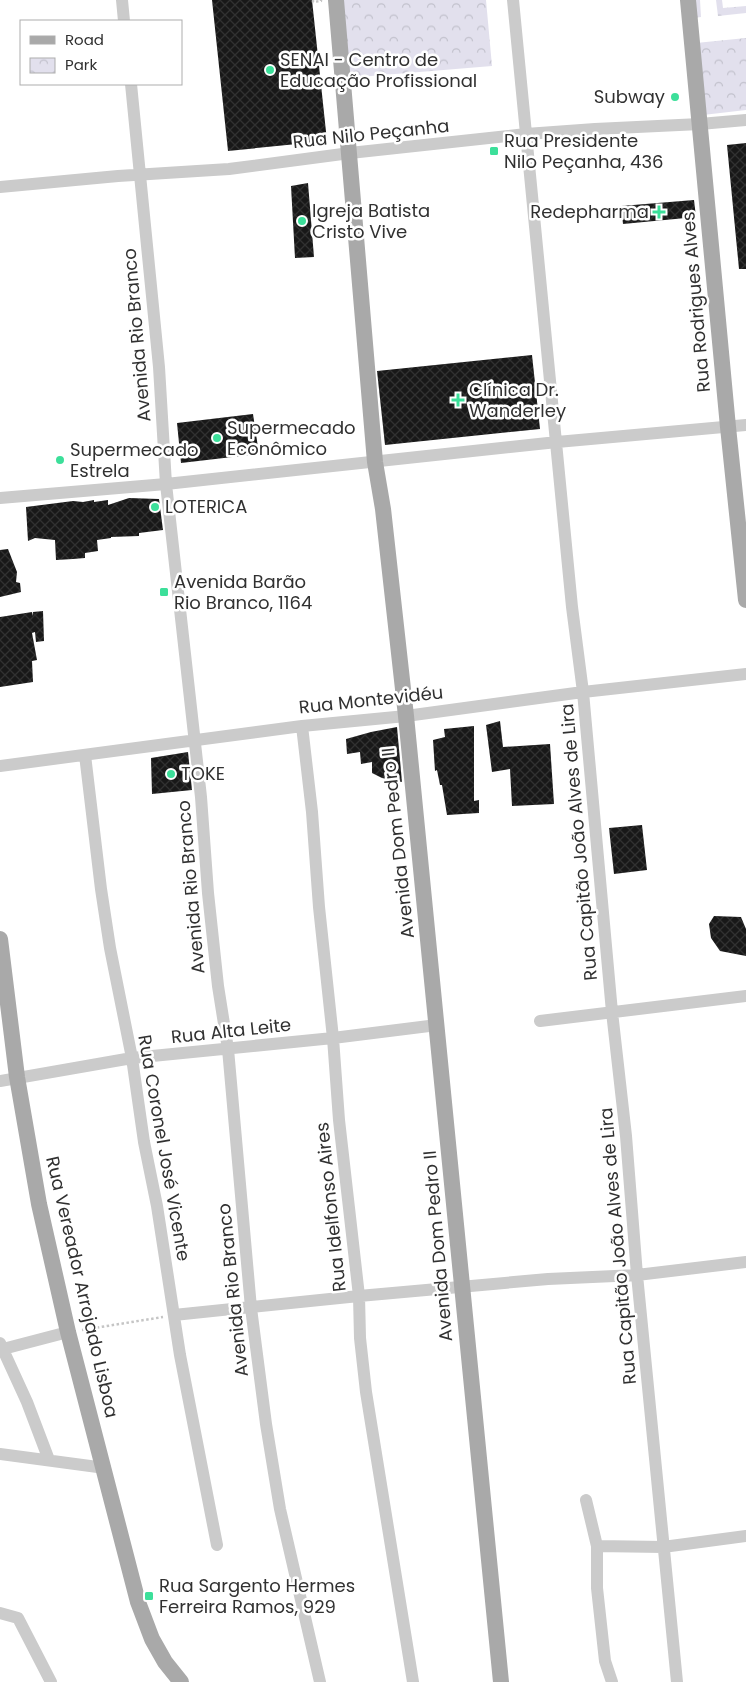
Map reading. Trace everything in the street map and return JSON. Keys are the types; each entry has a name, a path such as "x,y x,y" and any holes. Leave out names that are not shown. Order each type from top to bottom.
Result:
{"main road":[{"name":"Rua Rodrigues Alves","path":"688,0 746,600"},
{"name":"Avenida Dom Pedro II","path":"328,1 350,153 375,462 383,509 406,716 501,1682"},
{"name":"Rua Vereador Arrojado Lisboa","path":"0,938 17,1078 39,1204 68,1332 105,1468 129,1570 152,1639 165,1662 181,1682"}],"street":[{"path":"122,0 124,20"},
{"name":"Rua Capitão João Alves de Lira","path":"513,0 571,598 583,692 677,1682"},
{"name":"Avenida Rio Branco","path":"131,85 159,368 166,484 195,740 218,986 228,1049 251,1308 276,1490 320,1682"},
{"name":"Rua Nilo Peçanha","path":"0,187 229,169 350,153 526,134 746,120"},
{"path":"0,498 166,484 557,442 746,425"},
{"name":"Rua Montevidéu","path":"0,766 302,726 406,716 583,692 746,674"},
{"name":"Rua Idelfonso Aires","path":"302,726 312,812 339,1120 359,1296 360,1338 366,1392 413,1682"},
{"name":"Rua Coronel José Vicente","path":"85,754 110,948 132,1058 144,1142 157,1206 192,1421 217,1546"},
{"path":"540,1020 746,996"},
{"name":"Rua Alta Leite","path":"0,1081 132,1058 333,1038 437,1025"},
{"path":"174,1315 548,1279 637,1275 746,1262"},
{"path":"49,1460 27,1402 1,1346 68,1332"},
{"path":"0,1454 105,1468"},
{"path":"586,1500 597,1546 597,1588 601,1630 605,1661 612,1682"},
{"path":"597,1546 663,1547 746,1536"},
{"path":"0,1613 18,1618 51,1682"}],"path":[{"path":"313,0 313,2 328,1"},
{"path":"68,1332 174,1315"}],"green space":[{"path":"341,0 486,0 492,66 347,78"},
{"path":"692,0 700,0 701,17 694,18 695,36"},
{"path":"716,0 722,0 723,8 746,6 746,13 718,16"},
{"path":"746,38 746,110 703,115 696,43"}],"building":[{"name":"SENAI - Centro de Educação Profissional","path":"212,0 312,0 327,141 228,151"},
{"path":"746,143 746,269 739,269 727,145"},
{"name":"Igreja Batista Cristo Vive","path":"308,183 314,257 295,258 291,186"},
{"name":"Redepharma","path":"694,200 696,217 623,224 621,206"},
{"name":"Clínica Dr. Wanderley","path":"532,355 540,429 385,445 377,371"},
{"name":"Supermecado Econômico","path":"253,414 259,454 181,463 177,423"},
{"path":"129,498 159,499 163,530 139,533 139,536 111,537 97,540 98,551 85,553 85,558 73,559 56,560 55,540 35,538 28,541 26,507 94,500 94,502 108,500 108,505"},
{"path":"8,549 17,572 16,582 20,583 21,592 0,597 0,550"},
{"path":"43,611 44,641 36,642 35,632 32,633 37,660 32,661 33,682 0,687 0,617 32,612 33,616 33,612"},
{"path":"500,721 503,747 550,744 554,804 512,806 510,769 492,772 486,725"},
{"path":"474,726 474,801 479,800 479,813 447,815 442,785 440,785 437,770 435,771 433,740 445,737 444,729"},
{"path":"397,727 402,782 382,778 372,773 372,762 361,764 360,752 347,754 346,739"},
{"name":"TOKE","path":"188,752 192,790 152,794 151,758"},
{"path":"642,825 647,870 614,874 609,828"},
{"path":"714,916 741,917 746,929 746,956 720,951 711,938 709,924"}],"place":[{"name":"SENAI - Centro de Educação Profissional","path":"270,70"},
{"name":"Subway","path":"675,97"},
{"name":"Rua Presidente Nilo Peçanha, 436","path":"494,151"},
{"name":"Redepharma","path":"659,212"},
{"name":"Igreja Batista Cristo Vive","path":"302,221"},
{"name":"Clínica Dr. Wanderley","path":"458,400"},
{"name":"Supermecado Econômico","path":"217,438"},
{"name":"Supermecado Estrela","path":"60,460"},
{"name":"LOTERICA","path":"155,507"},
{"name":"Avenida Barão Rio Branco, 1164","path":"164,592"},
{"name":"TOKE","path":"171,774"},
{"name":"Rua Sargento Hermes Ferreira Ramos, 929","path":"149,1596"}]}
